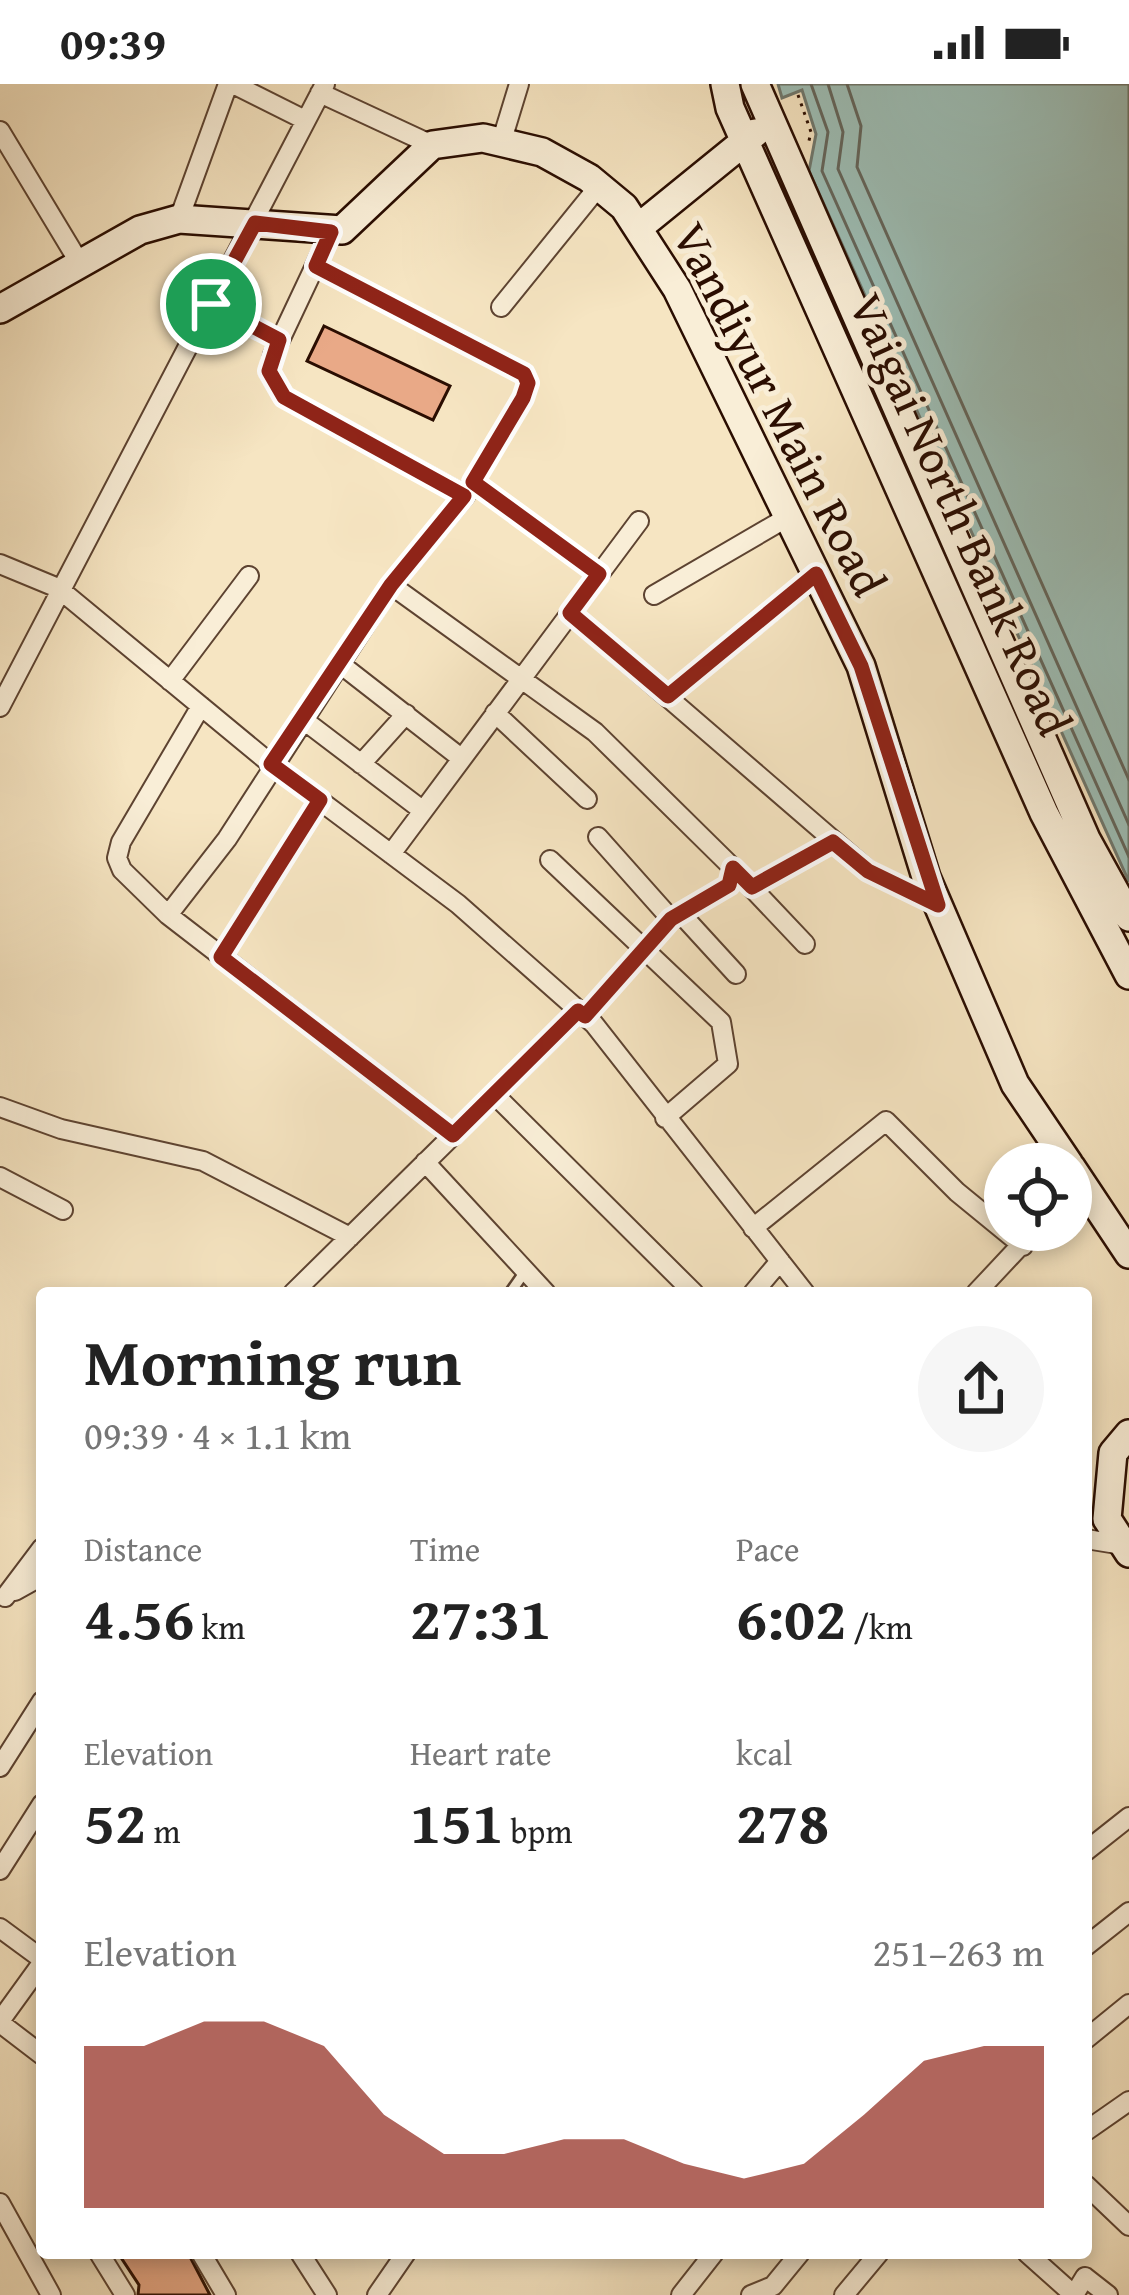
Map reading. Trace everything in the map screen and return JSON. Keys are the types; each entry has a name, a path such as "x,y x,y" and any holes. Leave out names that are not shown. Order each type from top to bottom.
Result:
{"street":[{"path":"179,219 231,84 305,120"},
{"path":"501,143 519,84"},
{"name":"Vaigai North Bank Road","path":"725,84 757,132 1086,839 1129,917"},
{"name":"Vaigai North Bank Road","path":"755,84 757,132 1044,813 1129,975"},
{"path":"0,707 58,588 255,223 322,88 432,145 387,182 351,226 331,232 255,223 179,219 140,230 2,305"},
{"path":"0,131 79,262"},
{"path":"638,228 757,132"},
{"name":"Vandiyur Main Road","path":"432,145 483,138 542,152 624,207 677,289 861,666 938,905 1016,1084 1053,1143"},
{"path":"501,307 599,186"},
{"path":"331,232 269,371 284,397 469,489 599,574"},
{"path":"168,915 227,839 271,764 391,585 469,489 528,383 524,374 316,266"},
{"path":"211,304 279,340"},
{"path":"654,595 788,518"},
{"path":"391,854 639,521"},
{"path":"0,564 58,588 271,764 458,904 582,1013 800,1287"},
{"path":"668,696 816,574"},
{"path":"170,681 249,576"},
{"path":"391,585 523,675 595,732 805,944"},
{"path":"570,613 868,871 938,905"},
{"path":"339,663 461,758"},
{"path":"201,706 121,842 117,858 122,870 168,915 453,1135"},
{"path":"495,712 587,799"},
{"path":"362,764 406,713"},
{"path":"302,718 422,810"},
{"path":"221,957 320,800"},
{"path":"598,837 736,974"},
{"path":"752,887 833,842"},
{"path":"550,860 721,1022 728,1064 665,1118"},
{"path":"298,1287 582,1013 644,946 676,917 729,885 733,868"},
{"path":"494,1094 688,1287"},
{"path":"0,1107 78,1133 203,1161 350,1237"},
{"path":"753,1228 886,1121 957,1192 984,1209"},
{"path":"425,1162 541,1287"},
{"path":"0,1177 63,1210"},
{"name":"Vandiyur Main Road","path":"1092,1201 1129,1254"},
{"path":"982,1287 1016,1251"},
{"path":"758,1287 780,1261"},
{"path":"1110,1542 1107,1520 1113,1453 1129,1434"},
{"path":"2,1596 36,1555"},
{"path":"2,1596 36,1579"},
{"path":"0,1767 36,1710"},
{"path":"0,1870 36,1813"},
{"path":"1092,1846 1129,1817"},
{"path":"1092,1941 1129,1912"},
{"path":"0,1928 36,1956"},
{"path":"36,1970 0,2022 36,2050"},
{"path":"1092,2034 1129,2004"},
{"path":"1092,2127 1129,2101"},
{"path":"1092,2191 1129,2226"},
{"path":"0,2203 51,2295"},
{"path":"103,2259 124,2295"},
{"path":"205,2259 226,2295"},
{"path":"306,2259 327,2295"},
{"path":"377,2295 402,2259"},
{"path":"681,2295 709,2259"},
{"path":"751,2295 773,2286 795,2259"},
{"path":"844,2295 874,2259"},
{"path":"1034,2259 1074,2295 1085,2277 1108,2295"}],"lane":[{"path":"514,1287 526,1271"}],"path":[{"path":"798,94 811,132 807,148"}],"water":[{"path":"778,84 1129,84 1129,882 809,171 816,134 802,90 782,98"}],"building":[{"path":"324,326 450,386 433,420 307,361"},
{"path":"122,2259 191,2259 210,2295 138,2295 139,2285"}],"route":[{"path":"255,223 331,232 316,266 524,374 528,383 523,398 473,482 599,574 570,613 668,696 816,574 861,666 938,905 868,871 833,842 752,887 733,868 729,885 671,919 585,1016 578,1011 453,1135 221,957 320,800 271,764 391,585 464,496 284,397 269,371 279,340 211,304 255,223"}]}
